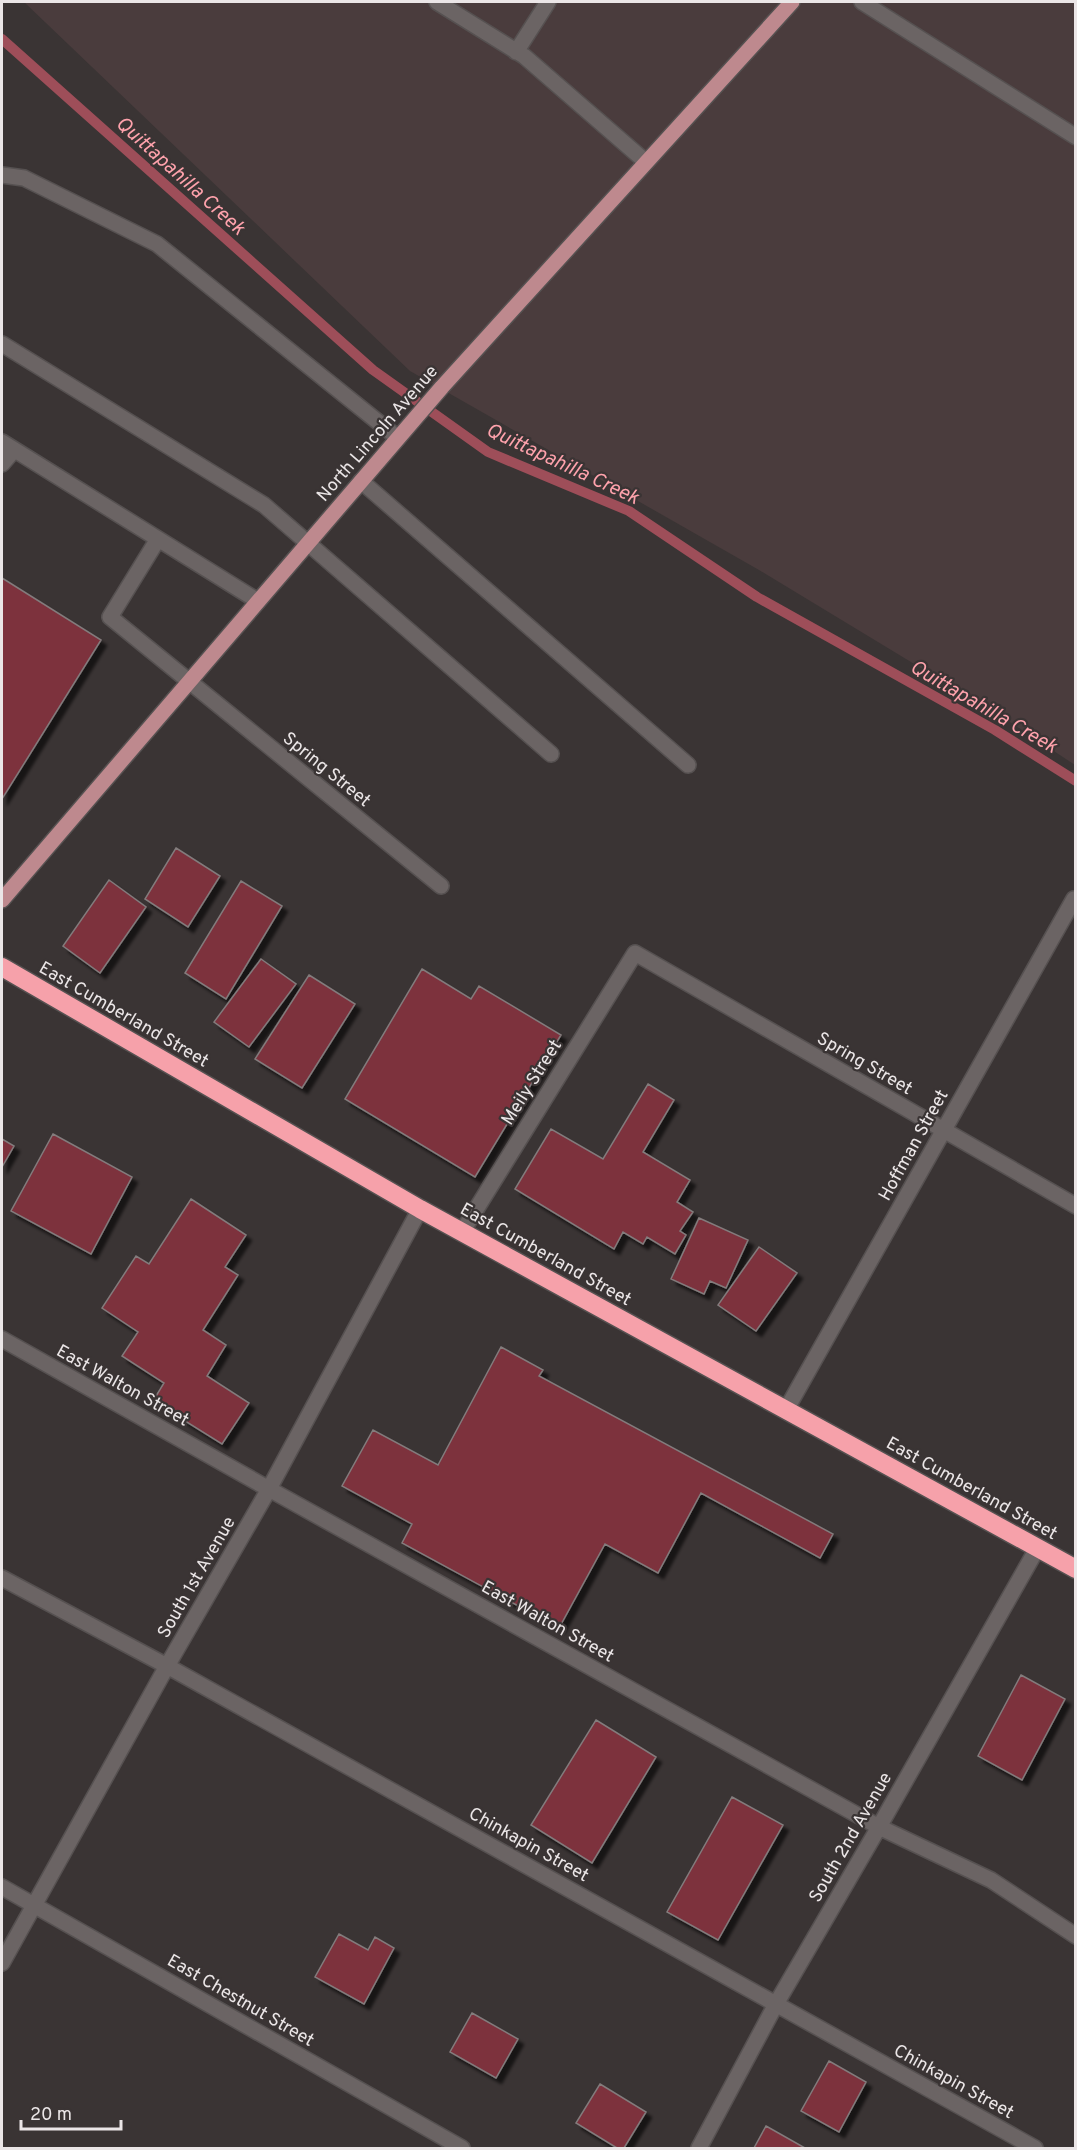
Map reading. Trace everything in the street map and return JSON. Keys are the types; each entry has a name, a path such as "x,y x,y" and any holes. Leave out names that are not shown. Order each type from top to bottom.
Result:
{"highway":[{"name":"East Cumberland Street","path":"2,968 420,1209 1076,1569"}],"main road":[{"name":"North Lincoln Avenue","path":"2,900 442,387 792,2"}],"street":[{"path":"437,2 516,52 646,162"},
{"path":"516,52 548,2"},
{"path":"862,2 1076,137"},
{"path":"2,175 24,178 157,244 398,438"},
{"path":"2,344 264,505 551,754"},
{"path":"2,464 8,446 258,601"},
{"path":"361,481 688,765"},
{"name":"Spring Street","path":"158,539 110,617 441,886"},
{"name":"Hoffman Street","path":"786,1410 1075,899"},
{"name":"Spring Street","path":"635,953 1076,1206"},
{"name":"Meily Street","path":"462,1232 635,953"},
{"name":"South 1st Avenue","path":"2,1963 166,1666 269,1490 420,1209"},
{"name":"East Walton Street","path":"2,1339 269,1490 879,1827 991,1880 1076,1936"},
{"name":"South 2nd Avenue","path":"699,2148 776,2004 1038,1547"},
{"name":"Chinkapin Street","path":"2,1578 166,1666 1035,2148"},
{"name":"East Chestnut Street","path":"2,1887 462,2148"}],"shaded area":[{"path":"24,2 1075,2 1075,765 1010,722 759,570 410,371"}],"building":[{"path":"2,578 101,640 2,799"},
{"path":"176,848 220,876 188,927 145,899"},
{"path":"109,880 146,907 100,973 63,946"},
{"path":"241,881 282,906 226,999 185,973"},
{"path":"261,959 296,984 249,1047 214,1022"},
{"path":"422,969 471,999 479,986 561,1035 475,1177 345,1099"},
{"path":"309,975 355,1004 302,1088 255,1059"},
{"path":"648,1084 674,1100 643,1152 690,1180 677,1202 693,1212 680,1231 686,1235 675,1254 647,1237 643,1244 623,1232 614,1249 515,1189 551,1129 603,1159"},
{"path":"53,1134 132,1177 91,1254 11,1211"},
{"path":"2,1139 14,1146 2,1167"},
{"path":"191,1199 246,1235 225,1267 238,1275 203,1330 226,1345 207,1376 249,1403 222,1444 153,1401 164,1383 122,1356 138,1332 102,1308 136,1256 149,1264"},
{"path":"699,1218 748,1240 726,1288 710,1281 704,1294 671,1279"},
{"path":"759,1247 797,1273 756,1331 718,1305"},
{"path":"501,1347 543,1370 539,1376 833,1534 820,1558 701,1493 658,1573 605,1544 559,1628 402,1543 412,1524 342,1486 373,1430 438,1465"},
{"path":"1021,1675 1065,1699 1022,1780 978,1756"},
{"path":"596,1720 656,1757 592,1863 531,1825"},
{"path":"732,1797 783,1825 718,1940 667,1912"},
{"path":"339,1934 368,1950 375,1937 394,1948 364,2004 315,1977"},
{"path":"472,2013 518,2039 496,2078 450,2052"},
{"path":"829,2061 866,2082 839,2132 801,2111"},
{"path":"600,2084 646,2112 624,2148 617,2148 576,2123"},
{"path":"766,2126 805,2148 754,2148"}],"waterway":[{"name":"Quittapahilla Creek","path":"2,39 373,370 488,452 629,511 757,597 995,730 1076,781"}]}
